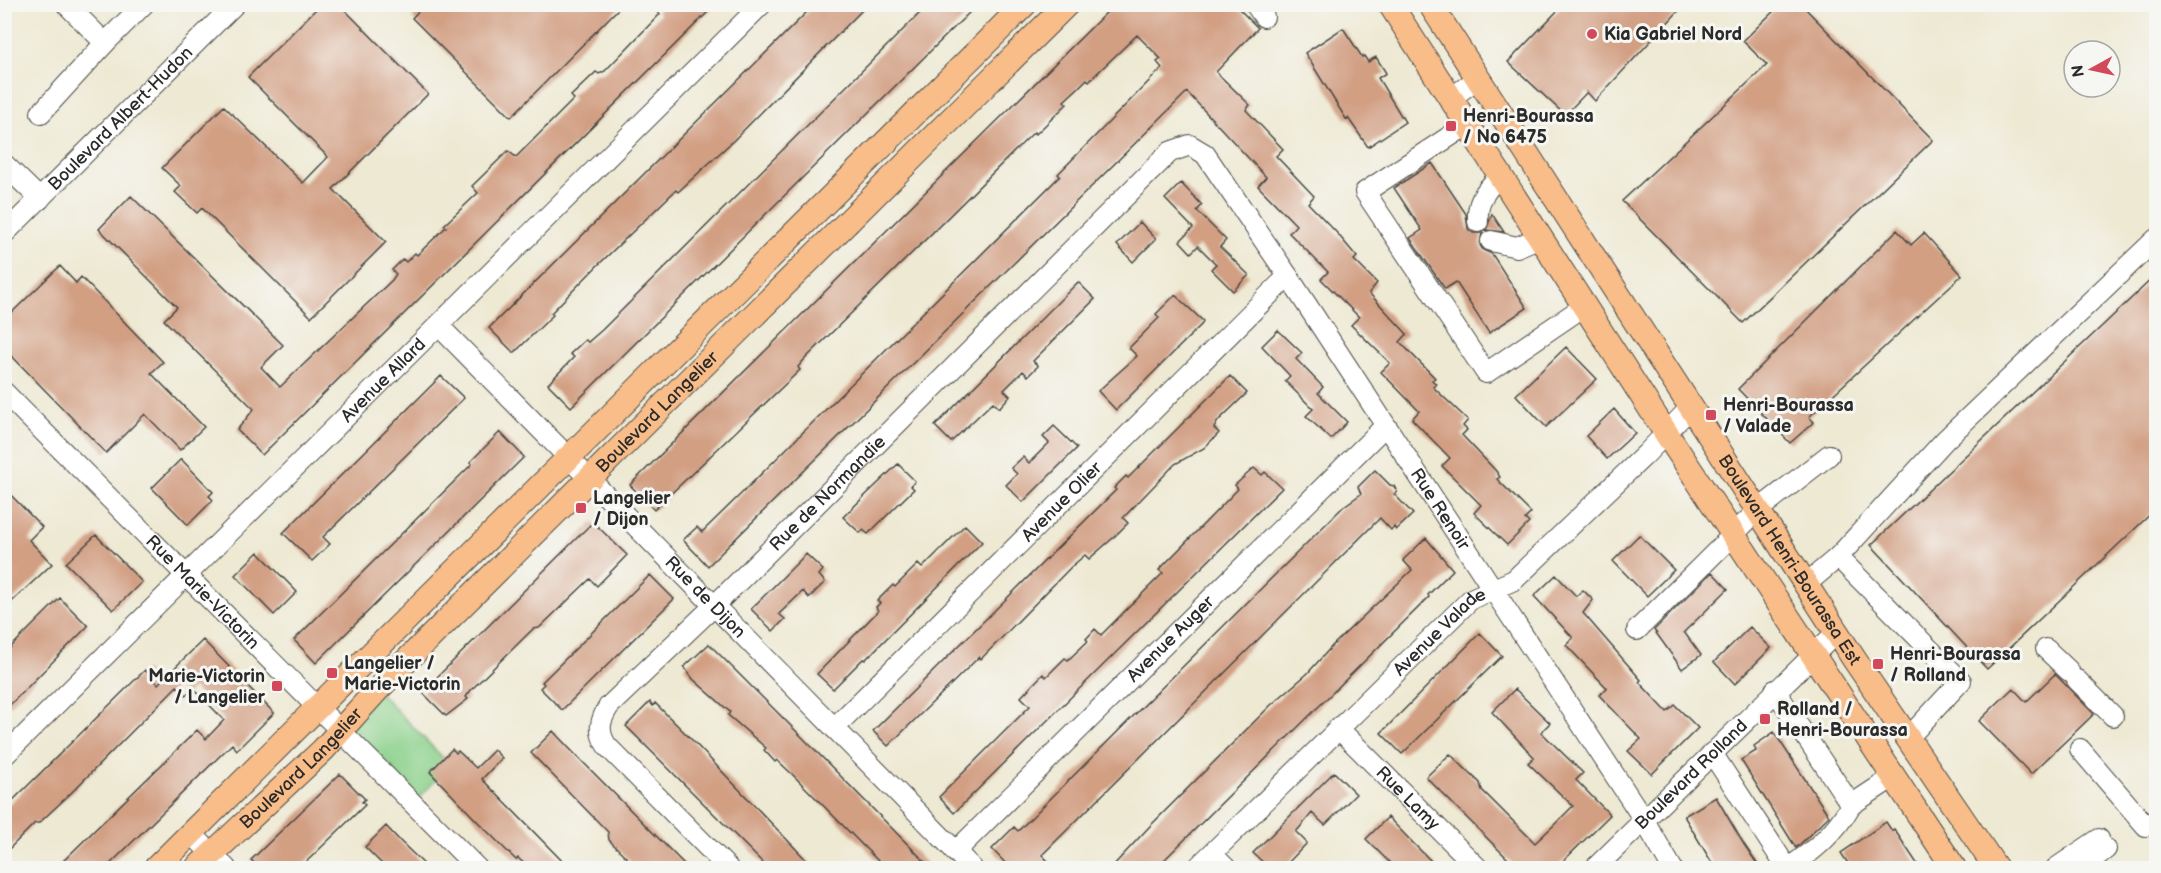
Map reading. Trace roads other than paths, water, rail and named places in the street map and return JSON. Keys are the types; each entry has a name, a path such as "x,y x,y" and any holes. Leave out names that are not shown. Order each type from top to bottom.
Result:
{"main road":[{"name":"Boulevard Langelier","path":"156,868 1025,4"},
{"name":"Boulevard Langelier","path":"212,864 323,750 377,690 1067,4"},
{"name":"Boulevard Henri-Bourassa Est","path":"1390,4 1583,307 1892,778 1954,868"},
{"name":"Boulevard Henri-Bourassa Est","path":"1430,4 1690,408 1996,868"}],"street":[{"path":"66,4 105,43"},
{"path":"40,113 144,4"},
{"name":"Boulevard Albert-Hudon","path":"4,234 235,4"},
{"name":"Avenue Allard","path":"4,756 762,4"},
{"path":"1450,99 1478,78"},
{"path":"1467,125 1365,192 1486,373 1583,307"},
{"name":"Rue de Normandie","path":"728,868 607,746 601,737 600,726 609,706 713,607 1170,152 1190,145 1205,154"},
{"name":"Rue Renoir","path":"1205,154 1494,588 1644,820 1672,868"},
{"path":"4,164 40,199"},
{"path":"1478,222 1479,208 1486,188 1500,177"},
{"path":"1491,241 1517,247 1538,238"},
{"path":"1806,584 1838,557 1945,440 2157,238"},
{"name":"Avenue Olier","path":"834,728 1288,276"},
{"name":"Rue de Dijon","path":"439,326 588,481 972,868"},
{"name":"Rue Marie-Victorin","path":"4,392 477,868"},
{"name":"Avenue Valade","path":"1197,868 1471,599 1514,580 1666,434 1690,408"},
{"name":"Avenue Auger","path":"955,852 1385,426"},
{"path":"1637,630 1758,510 1829,456"},
{"path":"1838,557 1961,681 1909,737"},
{"name":"Boulevard Rolland","path":"1595,868 1837,632"},
{"path":"2046,649 2113,716"},
{"path":"1775,690 1851,805"},
{"name":"Rue Lamy","path":"1338,728 1479,868"},
{"path":"2080,749 2146,826"},
{"path":"1712,753 1788,868 1813,852 1840,824 1851,805 1892,778"},
{"path":"191,833 212,864"},
{"path":"2056,868 2103,844 2081,868"},
{"path":"1212,854 1226,868"}],"place":[{"name":"Kia Gabriel Nord","path":"1592,34"},
{"name":"Henri-Bourassa / No 6475","path":"1451,126"},
{"name":"Henri-Bourassa / Valade","path":"1711,415"},
{"name":"Langelier / Dijon","path":"581,508"},
{"name":"Henri-Bourassa / Rolland","path":"1878,664"},
{"name":"Langelier / Marie-Victorin","path":"332,673"},
{"name":"Marie-Victorin / Langelier","path":"277,686"},
{"name":"Rolland / Henri-Bourassa","path":"1765,719"}]}
